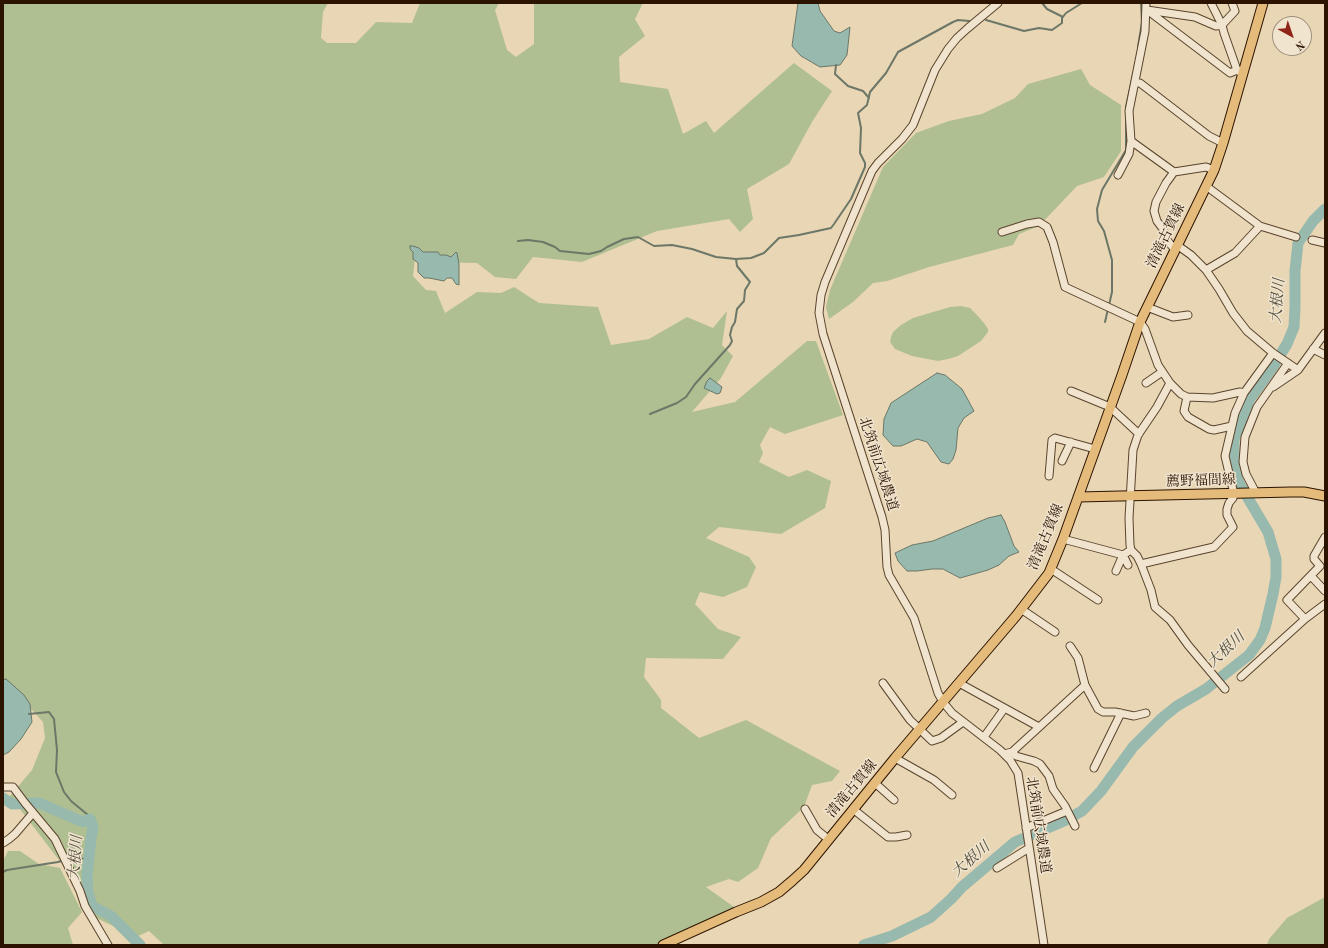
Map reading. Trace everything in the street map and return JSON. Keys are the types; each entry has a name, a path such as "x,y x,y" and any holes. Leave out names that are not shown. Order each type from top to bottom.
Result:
{"main road":[{"name":"清滝古賀線","path":"663,945 771,897 804,870 895,758 1021,609 1051,569 1140,322 1214,170 1223,143 1240,71 1263,3"},
{"name":"薦野福間線","path":"1078,497 1304,492 1325,496"}],"street":[{"name":"北筑前広域農道","path":"998,3 968,28 948,50 935,70 913,125 872,171 825,282 820,304 821,327 882,517 885,530 887,567 914,618 938,693 952,713 1004,754 1018,773 1044,945"},
{"path":"1146,7 1230,73 1240,71 1222,25 1211,3"},
{"path":"1146,7 1195,17 1216,26 1222,25 1236,11 1232,3"},
{"path":"1118,175 1129,154 1131,141 1129,111 1145,31 1146,7"},
{"path":"1135,83 1140,83 1209,136 1223,143"},
{"path":"1131,141 1174,172 1206,167 1214,170"},
{"path":"1174,172 1166,183 1156,202 1154,211 1167,240 1176,248 1191,255 1206,270 1233,313 1247,331 1273,353 1298,370"},
{"path":"1206,186 1260,226 1296,237"},
{"path":"1002,232 1027,224 1039,222 1046,227 1053,242 1065,287 1140,322 1145,329 1153,354 1162,372 1176,390 1187,397 1213,398 1240,392 1244,393"},
{"path":"1206,270 1235,252 1260,226"},
{"path":"1312,240 1325,243"},
{"path":"1147,307 1173,317 1188,316"},
{"path":"1267,391 1298,370 1325,333"},
{"path":"1313,349 1325,354"},
{"path":"1141,564 1214,547 1233,527 1227,515 1227,509 1229,503 1237,494 1225,456 1235,413 1244,393 1273,353"},
{"path":"1256,493 1246,474 1243,462 1243,448 1247,429 1257,407 1288,363"},
{"path":"1146,383 1162,372"},
{"path":"1170,383 1157,407 1139,434 1133,450 1129,518 1130,545 1131,550 1137,556 1141,564 1151,590 1155,607 1170,620 1188,645 1225,689"},
{"path":"1071,391 1110,407 1139,434"},
{"path":"1187,397 1184,411 1188,417 1209,429 1214,430 1232,426"},
{"path":"1049,476 1052,440 1055,438 1095,448"},
{"path":"1062,461 1070,442"},
{"path":"1305,619 1287,600 1320,566 1314,559 1314,556 1325,537"},
{"path":"1063,539 1122,555 1128,565"},
{"path":"1116,571 1122,555 1131,550"},
{"path":"1051,569 1098,600"},
{"path":"1311,576 1325,590"},
{"path":"1241,677 1305,619 1325,604"},
{"path":"1021,609 1055,632"},
{"path":"1070,646 1078,658 1085,685 1098,709 1103,712 1115,712 1134,716 1146,713"},
{"path":"883,683 910,720 932,741 941,738 963,722"},
{"path":"959,683 1039,727"},
{"path":"1004,754 1012,752 1085,685"},
{"path":"984,737 1004,709"},
{"path":"1094,768 1121,713"},
{"path":"1012,752 1016,756 1040,764 1049,776 1053,789 1075,826"},
{"path":"895,758 934,780 952,795"},
{"path":"875,783 894,800"},
{"path":"3,787 13,787 60,846 85,906 108,945"},
{"path":"805,809 818,830 828,839"},
{"path":"853,809 888,837 907,835"},
{"path":"1027,830 1067,811"},
{"path":"3,842 15,834 33,813"},
{"path":"997,868 1029,848"}],"green space":[{"path":"3,3 328,3 323,12 321,38 327,43 356,43 376,22 412,23 420,3 499,3 495,10 507,50 516,57 534,44 534,3 643,3 635,19 645,36 619,57 620,82 668,89 683,134 706,121 714,133 794,63 832,91 812,122 789,164 747,189 753,219 740,232 729,219 657,231 582,262 533,257 516,279 495,277 477,263 430,262 415,258 413,276 426,290 436,291 445,313 477,292 501,293 514,287 539,303 598,307 611,345 649,339 687,317 713,328 727,311 722,345 733,356 721,378 692,412 735,402 807,341 816,341 843,415 785,434 770,427 760,445 763,453 759,462 789,477 807,470 831,481 825,508 781,534 719,527 706,538 749,557 756,567 747,587 723,597 700,592 695,604 718,629 741,637 723,659 646,658 644,677 661,700 661,708 699,738 746,720 840,771 832,781 812,785 804,807 771,838 758,868 738,882 729,879 706,887 741,912 658,945 164,945 149,931 136,937 88,914 65,868 10,796 32,770 45,738 43,722 12,688 3,689"},
{"path":"1081,69 1090,85 1121,105 1121,151 1104,177 1077,186 1039,226 1019,234 1013,245 929,267 887,281 873,283 853,302 829,319 826,307 830,290 883,167 916,133 949,121 982,114 1015,98 1028,84"},
{"path":"961,306 970,308 984,323 988,329 988,332 981,341 958,356 938,361 912,356 895,349 890,342 893,332 913,318 950,307"},
{"path":"8,851 20,851 39,864 60,868 82,912 68,928 73,945 3,945 3,861"},
{"path":"1325,897 1325,945 1267,945 1269,939 1287,918"}],"water":[{"path":"798,3 818,3 820,11 834,31 840,33 850,27 847,55 840,65 820,67 801,56 792,46"},
{"path":"410,246 419,248 423,252 438,252 440,255 451,257 456,252 459,264 459,285 456,284 452,278 447,278 444,281 424,278 418,272 418,263 413,259 413,252 410,249"},
{"path":"937,373 945,375 962,389 974,411 964,418 958,428 956,450 953,459 949,464 941,462 927,442 917,439 901,446 893,446 883,435 884,419 891,403"},
{"path":"710,378 722,387 720,393 717,394 704,388"},
{"path":"1001,515 1014,546 1019,552 1009,556 999,565 988,570 960,578 943,569 907,571 898,561 895,553 912,545 933,541 988,518"},
{"path":"6,679 24,695 30,704 32,722 21,739 9,752 3,755 3,680"}],"waterway":[{"path":"1042,3 1047,9 1063,17"},
{"path":"986,20 1024,31 1039,28 1052,30 1062,23 1062,18 1066,13 1082,3"},
{"path":"1138,47 1142,22 1141,3"},
{"path":"518,241 528,240 543,242 560,251 589,254 601,251 624,239 638,237 654,246 672,245 692,249 716,257 736,259 751,258 764,253 779,238 831,228 851,199 865,167 865,163 860,153 861,128 858,113 867,105 870,92 886,73 898,52 953,22 958,20 969,21"},
{"path":"1109,305 1112,292 1112,260 1104,231 1098,221 1097,209 1102,190 1126,150 1126,107 1136,61"},
{"path":"836,65 835,74 848,86 863,91 869,98"},
{"name":"大根川","path":"864,945 892,936 931,917 962,887 1015,842 1064,821 1082,811 1101,791 1133,747 1162,718 1177,706 1206,689 1249,655 1260,640 1265,628 1273,594 1276,577 1276,559 1268,532 1239,483 1234,467 1234,439 1249,400 1287,344 1294,327 1295,271 1298,243 1313,221 1325,209"},
{"path":"650,414 677,403 686,397 695,384 730,345 732,341 730,335 735,322 737,309 744,301 745,290 750,282 737,266 736,259"},
{"path":"1105,322 1108,309"},
{"path":"29,714 49,712 54,719 57,750 56,772 64,792 71,801 88,815 90,819"},
{"name":"大根川","path":"3,798 12,804 39,803 83,822 90,819 93,827 87,877 88,892 92,906 111,916 140,945"},
{"path":"3,872 7,870 58,862 71,858 88,859"}]}
